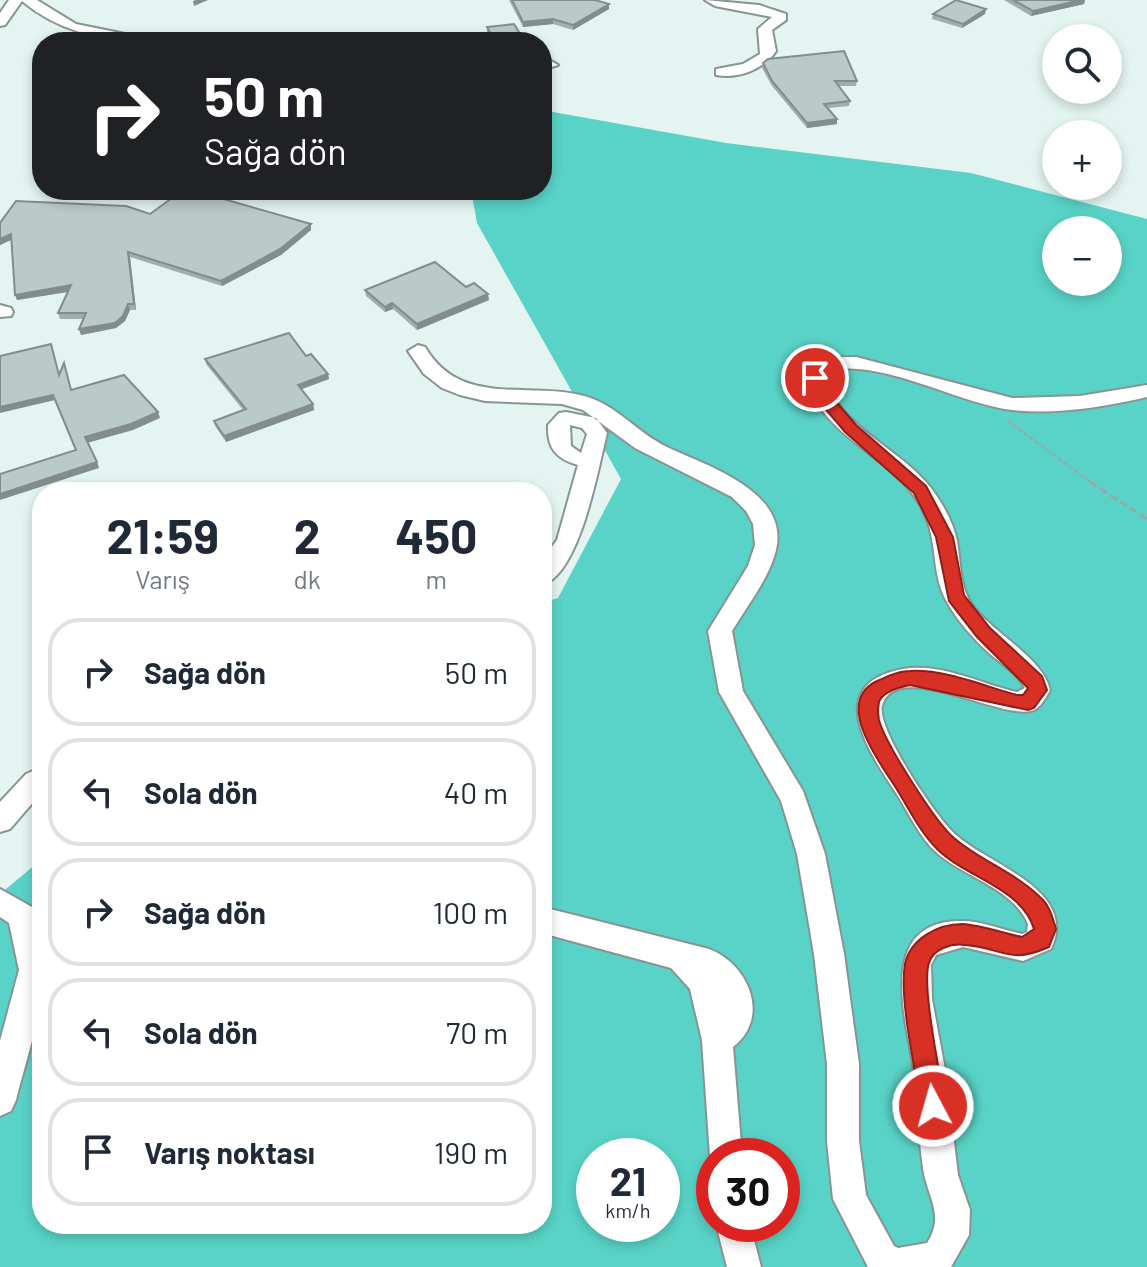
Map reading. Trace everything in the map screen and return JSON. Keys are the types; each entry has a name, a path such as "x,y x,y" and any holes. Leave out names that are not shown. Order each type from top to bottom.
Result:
{"street":[{"path":"0,22 16,0"},
{"path":"28,0 72,27 96,32"},
{"path":"712,0 731,7 775,12 781,17 765,29 769,51 765,58 750,66 721,72"},
{"path":"418,351 421,360 433,372 465,393 569,399 589,404 651,449 738,488 764,528 766,546 755,573 720,631 728,677 731,692 794,799 811,854 829,954 843,1064 843,1141 850,1199 882,1258 897,1265 918,1264 939,1255 952,1235 953,1210 941,1175 930,1075 917,999 916,963 926,946 943,937 963,934 1023,948 1041,940 1045,929 1039,911 1022,895 946,845 932,828 876,739 868,717 870,700 877,690 893,681 910,678 933,680 1017,702 1028,702 1038,690 1036,681 983,632 955,596 945,537 920,489 851,428 817,390 815,369 833,361 867,363 983,399 1012,404 1108,399 1147,391"},
{"path":"552,564 568,542 589,461"},
{"path":"0,821 32,788"},
{"path":"0,902 22,916 32,961"},
{"path":"552,923 680,957 704,982 717,1040 725,1138"},
{"path":"0,1100 32,978"},
{"path":"738,1242 744,1267"}],"path":[{"path":"983,399 1023,434 1147,519"}],"shaded area":[{"path":"552,112 726,143 971,173 1042,192 1042,200 1074,200 1147,219 1147,1267 0,1267 0,894 32,867 32,1234 552,1234 552,600 558,598 621,479 477,223 473,200 552,200"}],"building":[{"path":"512,0 595,0 609,4 573,25 553,19 523,22"},
{"path":"956,0 986,9 963,24 933,14"},
{"path":"1013,0 1081,0 1033,11"},
{"path":"514,24 519,32 490,32 487,27"},
{"path":"844,51 857,81 835,81 850,101 824,104 837,119 807,123 772,81 763,63 768,59"},
{"path":"169,200 227,200 311,224 280,249 221,281 128,252 134,304 128,304 123,316 115,323 79,329 86,313 58,313 71,285 15,295 11,234 0,239 0,223 16,201 126,206 150,214"},
{"path":"435,262 466,287 474,283 488,294 417,324 392,303 385,307 365,290"},
{"path":"289,333 306,356 311,354 328,374 298,385 313,404 224,436 214,421 246,409 205,359"},
{"path":"51,344 59,375 64,363 71,390 124,375 158,412 131,424 85,437 97,462 0,494 0,474 76,450 53,395 0,407 0,356"}],"route":[{"path":"815,378 817,390 851,428 920,489 945,537 955,596 983,632 1036,681 1038,690 1028,702 1017,702 933,680 910,678 893,681 877,690 870,700 868,717 876,739 932,828 946,845 1022,895 1039,911 1045,929 1041,940 1023,948 963,934 943,937 926,946 916,963 917,999 933,1106"}]}
